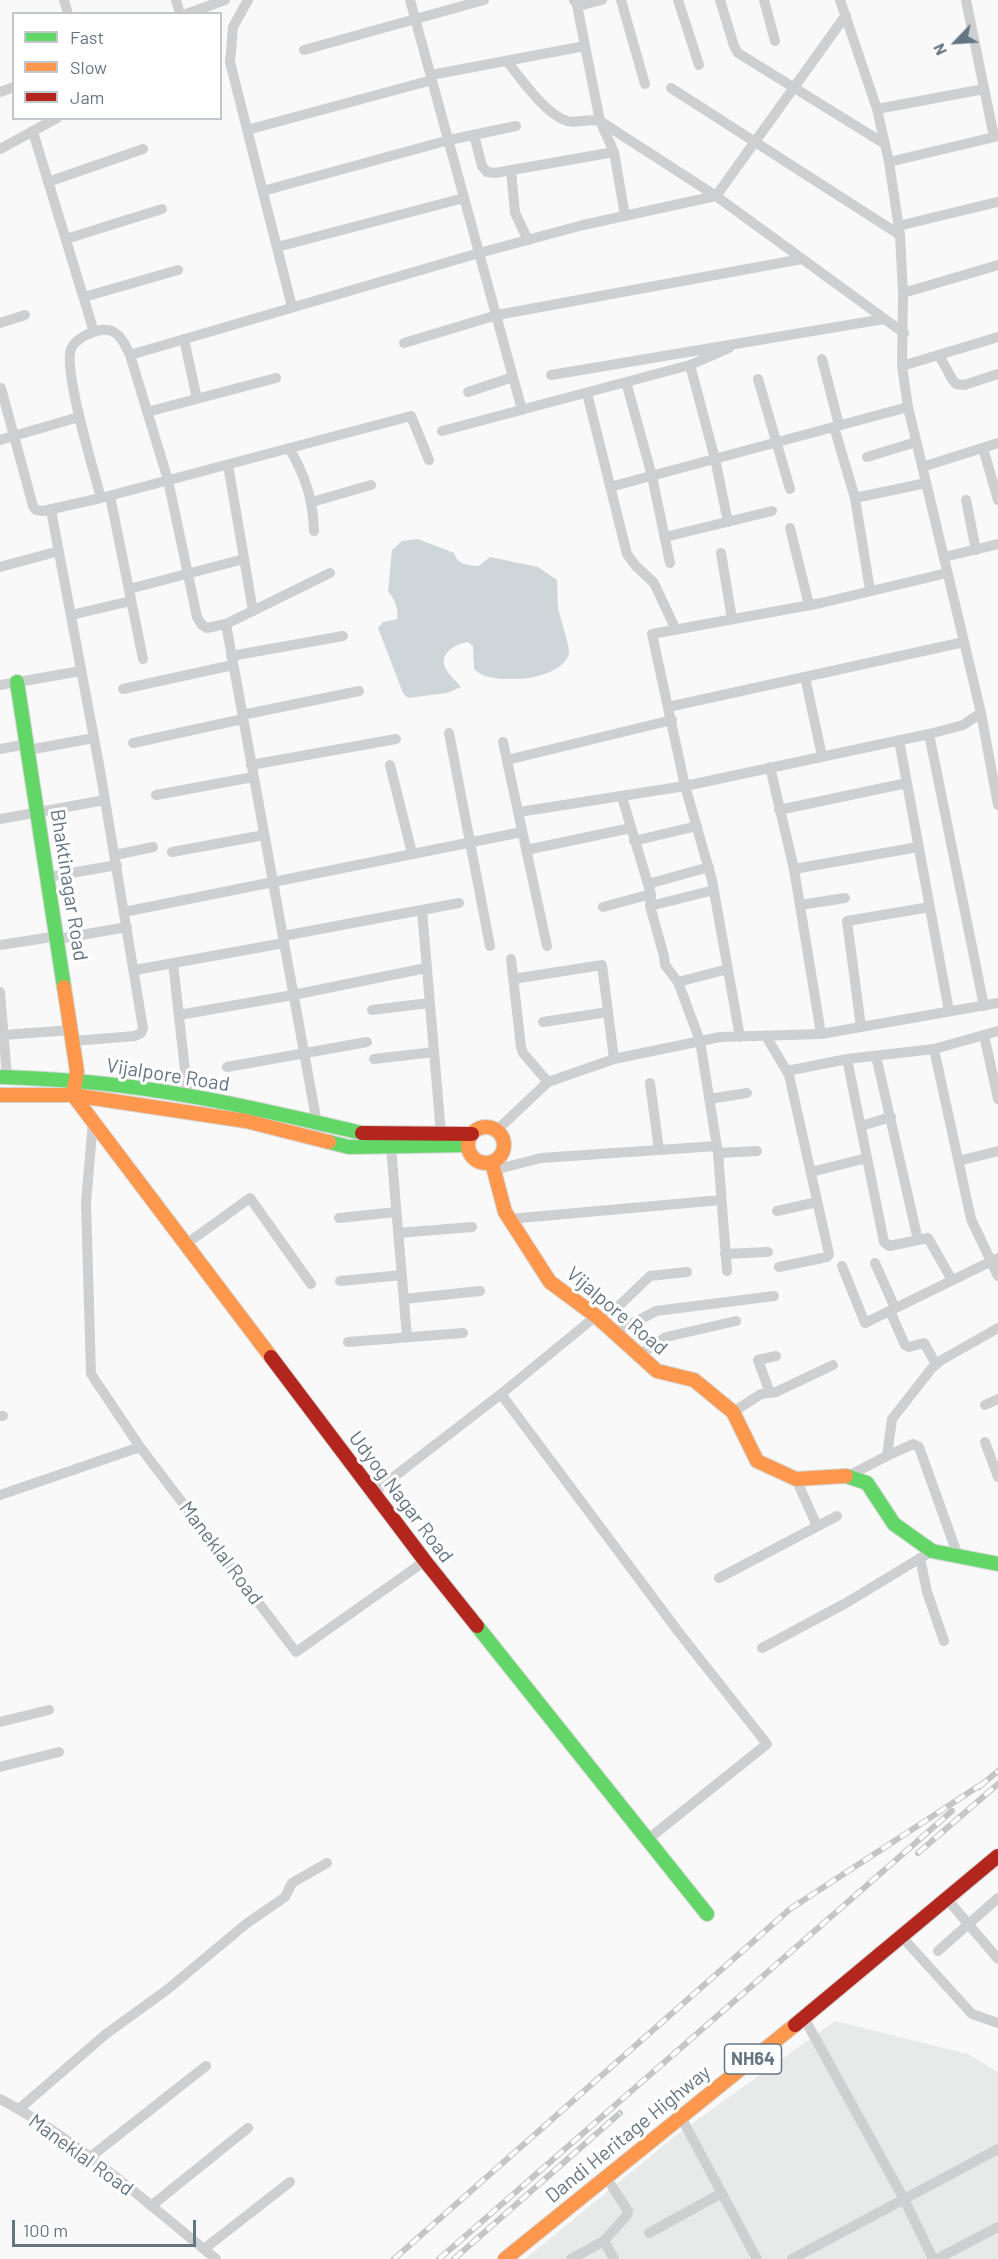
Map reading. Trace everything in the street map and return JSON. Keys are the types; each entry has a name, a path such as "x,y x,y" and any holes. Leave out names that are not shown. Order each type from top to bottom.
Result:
{"main road":[{"name":"Bhaktinagar Road","path":"17,682 77,1071 73,1095"},
{"name":"Vijalpore Road","path":"4,1077 75,1081 188,1097 364,1133 441,1134 470,1139"},
{"name":"Vijalpore Road","path":"0,1095 73,1095 246,1121 349,1147 470,1139 481,1128 492,1128 496,1131"},
{"name":"Udyog Nagar Road","path":"73,1095 424,1561 707,1914"},
{"path":"470,1139 471,1156 481,1163 493,1166 504,1151 503,1140 496,1131"},
{"name":"Vijalpore Road","path":"493,1166 505,1212 550,1282 599,1319 663,1373 694,1380 733,1412 757,1461 796,1479 848,1476"},
{"path":"848,1476 867,1483 894,1524 926,1555 958,1557 998,1564"},
{"name":"Dandi Heritage Highway","path":"505,2259 804,2018 998,1856"}],"street":[{"path":"192,12 225,0"},
{"path":"248,0 233,27 226,67 247,130 292,308"},
{"path":"410,0 522,410"},
{"path":"304,50 484,0"},
{"path":"575,2 582,6 602,0"},
{"path":"621,0 645,84"},
{"path":"678,0 699,65"},
{"path":"720,0 738,53 885,144"},
{"path":"764,0 775,41"},
{"path":"840,0 877,109 889,162 899,230 904,333 902,366 908,407 981,713 998,805"},
{"path":"889,162 996,136 966,0"},
{"path":"575,2 600,121 614,152 625,216"},
{"path":"130,355 479,253 625,216 716,196 846,15"},
{"path":"247,130 432,78 585,46"},
{"path":"507,61 540,103 554,113 568,122 584,119 600,121 716,196 904,333"},
{"path":"671,88 899,230 997,202"},
{"path":"877,109 984,89"},
{"path":"0,149 54,120"},
{"path":"263,191 449,140 516,126"},
{"path":"33,132 94,332"},
{"path":"474,135 482,166 487,172 614,152"},
{"path":"48,182 143,149"},
{"path":"511,170 515,213 528,240"},
{"path":"277,248 464,198"},
{"path":"66,239 162,209"},
{"path":"404,343 496,315 802,259"},
{"path":"903,293 998,265"},
{"path":"84,297 178,270"},
{"path":"0,323 25,315"},
{"path":"551,375 884,319"},
{"path":"143,659 129,589 106,497 80,417 69,357 76,340 104,330 121,337 130,355 168,480 197,617 202,625 207,628 226,624 330,573"},
{"path":"902,366 998,338"},
{"path":"184,339 197,399"},
{"path":"442,431 690,365 737,344"},
{"path":"939,355 956,384 964,384 998,374"},
{"path":"822,359 855,498 870,590"},
{"path":"690,365 715,459 728,522"},
{"path":"468,392 513,376"},
{"path":"147,412 276,378"},
{"path":"758,379 790,489"},
{"path":"626,382 652,476 670,563"},
{"path":"1,388 36,510 51,510 106,497 411,416 429,460"},
{"path":"586,393 627,554 654,583 676,630"},
{"path":"610,487 908,407"},
{"path":"0,440 80,417"},
{"path":"867,457 916,442"},
{"path":"922,467 998,443"},
{"path":"289,448 300,467 312,502 314,531"},
{"path":"983,448 998,500"},
{"path":"228,465 253,610"},
{"path":"855,498 926,483"},
{"path":"312,502 371,484"},
{"path":"966,500 976,550"},
{"path":"4,1035 135,1036 141,1034 143,1028 116,860 51,510"},
{"path":"665,537 772,511"},
{"path":"790,528 809,605"},
{"path":"944,557 998,544"},
{"path":"0,567 58,551"},
{"path":"721,553 732,619"},
{"path":"129,589 244,559"},
{"path":"740,1037 709,867 685,786 652,634 809,605 947,573"},
{"path":"71,615 131,601"},
{"path":"226,624 320,1140"},
{"path":"123,689 343,636"},
{"path":"668,707 964,642"},
{"path":"0,685 81,671"},
{"path":"806,677 822,756"},
{"path":"133,743 359,691"},
{"path":"519,812 685,786 929,734 963,725 981,713"},
{"path":"507,760 672,720"},
{"path":"449,733 490,946"},
{"path":"929,734 984,1006"},
{"path":"0,748 27,747 94,738"},
{"path":"251,765 396,739"},
{"path":"899,740 949,1011"},
{"path":"503,742 547,946"},
{"path":"390,765 412,853"},
{"path":"770,767 794,869 821,1034"},
{"path":"156,795 253,777"},
{"path":"779,810 907,783"},
{"path":"622,797 649,895 665,965 678,982 700,1041 718,1149 727,1271"},
{"path":"0,819 105,800"},
{"path":"634,841 697,826"},
{"path":"526,850 631,828"},
{"path":"124,912 522,832"},
{"path":"172,852 264,835"},
{"path":"48,877 116,860 153,847"},
{"path":"794,869 918,847"},
{"path":"649,895 709,867"},
{"path":"603,907 649,895 714,890"},
{"path":"800,905 845,898"},
{"path":"135,970 459,903"},
{"path":"861,1028 847,921 930,907"},
{"path":"422,910 441,1134"},
{"path":"0,945 127,927"},
{"path":"511,958 523,1053 548,1082"},
{"path":"173,963 188,1097"},
{"path":"513,979 602,965 615,1059"},
{"path":"179,1015 426,968"},
{"path":"678,982 728,969"},
{"path":"0,992 4,1035 4,1077"},
{"path":"372,1010 429,1003"},
{"path":"496,1131 548,1082 615,1059 720,1037 821,1034 998,1004"},
{"path":"543,1022 608,1012"},
{"path":"787,1071 847,1059 934,1049 998,1031"},
{"path":"984,1035 998,1099"},
{"path":"766,1036 787,1071 829,1256 779,1267"},
{"path":"227,1067 367,1042"},
{"path":"934,1049 971,1219 995,1260 998,1276"},
{"path":"374,1059 434,1052"},
{"path":"876,1056 918,1240"},
{"path":"847,1059 886,1246 925,1238 930,1240 952,1280"},
{"path":"650,1083 659,1150"},
{"path":"710,1099 747,1093"},
{"path":"861,1126 891,1118"},
{"path":"0,1495 140,1447 91,1374 86,1203 93,1121"},
{"path":"391,1146 407,1336"},
{"path":"493,1166 541,1158 659,1150 757,1151"},
{"path":"958,1161 998,1152"},
{"path":"811,1172 867,1158"},
{"path":"186,1244 250,1198 310,1284"},
{"path":"509,1219 722,1200"},
{"path":"777,1211 817,1202"},
{"path":"339,1218 396,1212"},
{"path":"398,1233 472,1227"},
{"path":"725,1254 768,1252"},
{"path":"842,1266 865,1323 995,1260"},
{"path":"875,1263 905,1345 909,1347 924,1343 936,1364"},
{"path":"373,1493 599,1319 650,1276 687,1272"},
{"path":"340,1281 402,1275"},
{"path":"404,1299 480,1291"},
{"path":"614,1333 656,1311 774,1296"},
{"path":"639,1355 666,1337 736,1321"},
{"path":"887,1456 891,1419 936,1364 998,1328"},
{"path":"348,1342 463,1333"},
{"path":"770,1393 758,1360 776,1356"},
{"path":"733,1412 761,1394 770,1393 833,1365"},
{"path":"501,1394 677,1630 766,1744 647,1840"},
{"path":"985,1406 998,1399"},
{"path":"986,1442 998,1477"},
{"path":"848,1476 913,1444 919,1447 958,1557"},
{"name":"Maneklal Road","path":"140,1447 296,1652 424,1561"},
{"path":"796,1479 817,1526"},
{"path":"719,1578 837,1516"},
{"path":"762,1648 846,1603 926,1555 927,1592 944,1641"},
{"path":"0,1722 49,1710"},
{"path":"0,1767 58,1752"},
{"path":"19,2109 101,2038 168,1989 246,1924 285,1897 292,1883 327,1863"},
{"path":"938,1951 998,1898"},
{"path":"947,1899 998,1959"},
{"path":"902,1937 972,2014 998,2023"},
{"path":"804,2018 935,2259 998,2227"},
{"path":"89,2158 206,2066"},
{"name":"Maneklal Road","path":"0,2099 74,2145 216,2259"},
{"path":"681,2116 757,2259"},
{"path":"151,2206 248,2128"},
{"path":"792,2259 998,2148"},
{"path":"571,2259 604,2241 627,2215 628,2211 606,2177"},
{"path":"204,2250 290,2182"},
{"path":"649,2233 722,2193"},
{"path":"604,2241 614,2259"}],"shaded area":[{"path":"418,539 454,553 464,564 479,566 490,557 538,567 557,580 558,608 569,650 567,659 562,665 539,676 518,679 494,678 478,673 474,669 473,646 468,642 463,643 454,647 444,657 445,667 461,687 447,693 408,698 403,693 378,628 383,622 397,619 396,604 388,592 392,550 402,541"},
{"path":"835,2021 968,2054 998,2072 998,2259 525,2259 679,2133"}],"railway":[{"path":"979,1787 998,1771"},
{"path":"394,2259 790,1909 985,1782"},
{"path":"918,1853 998,1784"},
{"path":"439,2259 952,1811"},
{"path":"454,2259 620,2113"}],"traffic: fast":[{"path":"17,682 64,987"},
{"path":"0,1077 110,1084 146,1089 219,1101 362,1133"},
{"path":"329,1142 349,1147 468,1145"},
{"path":"846,1476 867,1483 894,1524 932,1551 998,1564"},
{"path":"477,1626 707,1914"}],"traffic: slow":[{"path":"64,987 77,1071 73,1095 271,1357"},
{"path":"0,1095 73,1095 246,1121 329,1142"},
{"path":"486,1127 499,1132 504,1145 499,1158 486,1163 473,1158 468,1145 473,1132 486,1127"},
{"path":"492,1163 505,1212 550,1282 596,1316 657,1371 694,1380 733,1412 757,1461 796,1479 846,1476"},
{"path":"505,2259 795,2025"}],"traffic: jam":[{"path":"362,1133 472,1134"},
{"path":"271,1357 477,1626"},
{"path":"795,2025 998,1856"}]}
